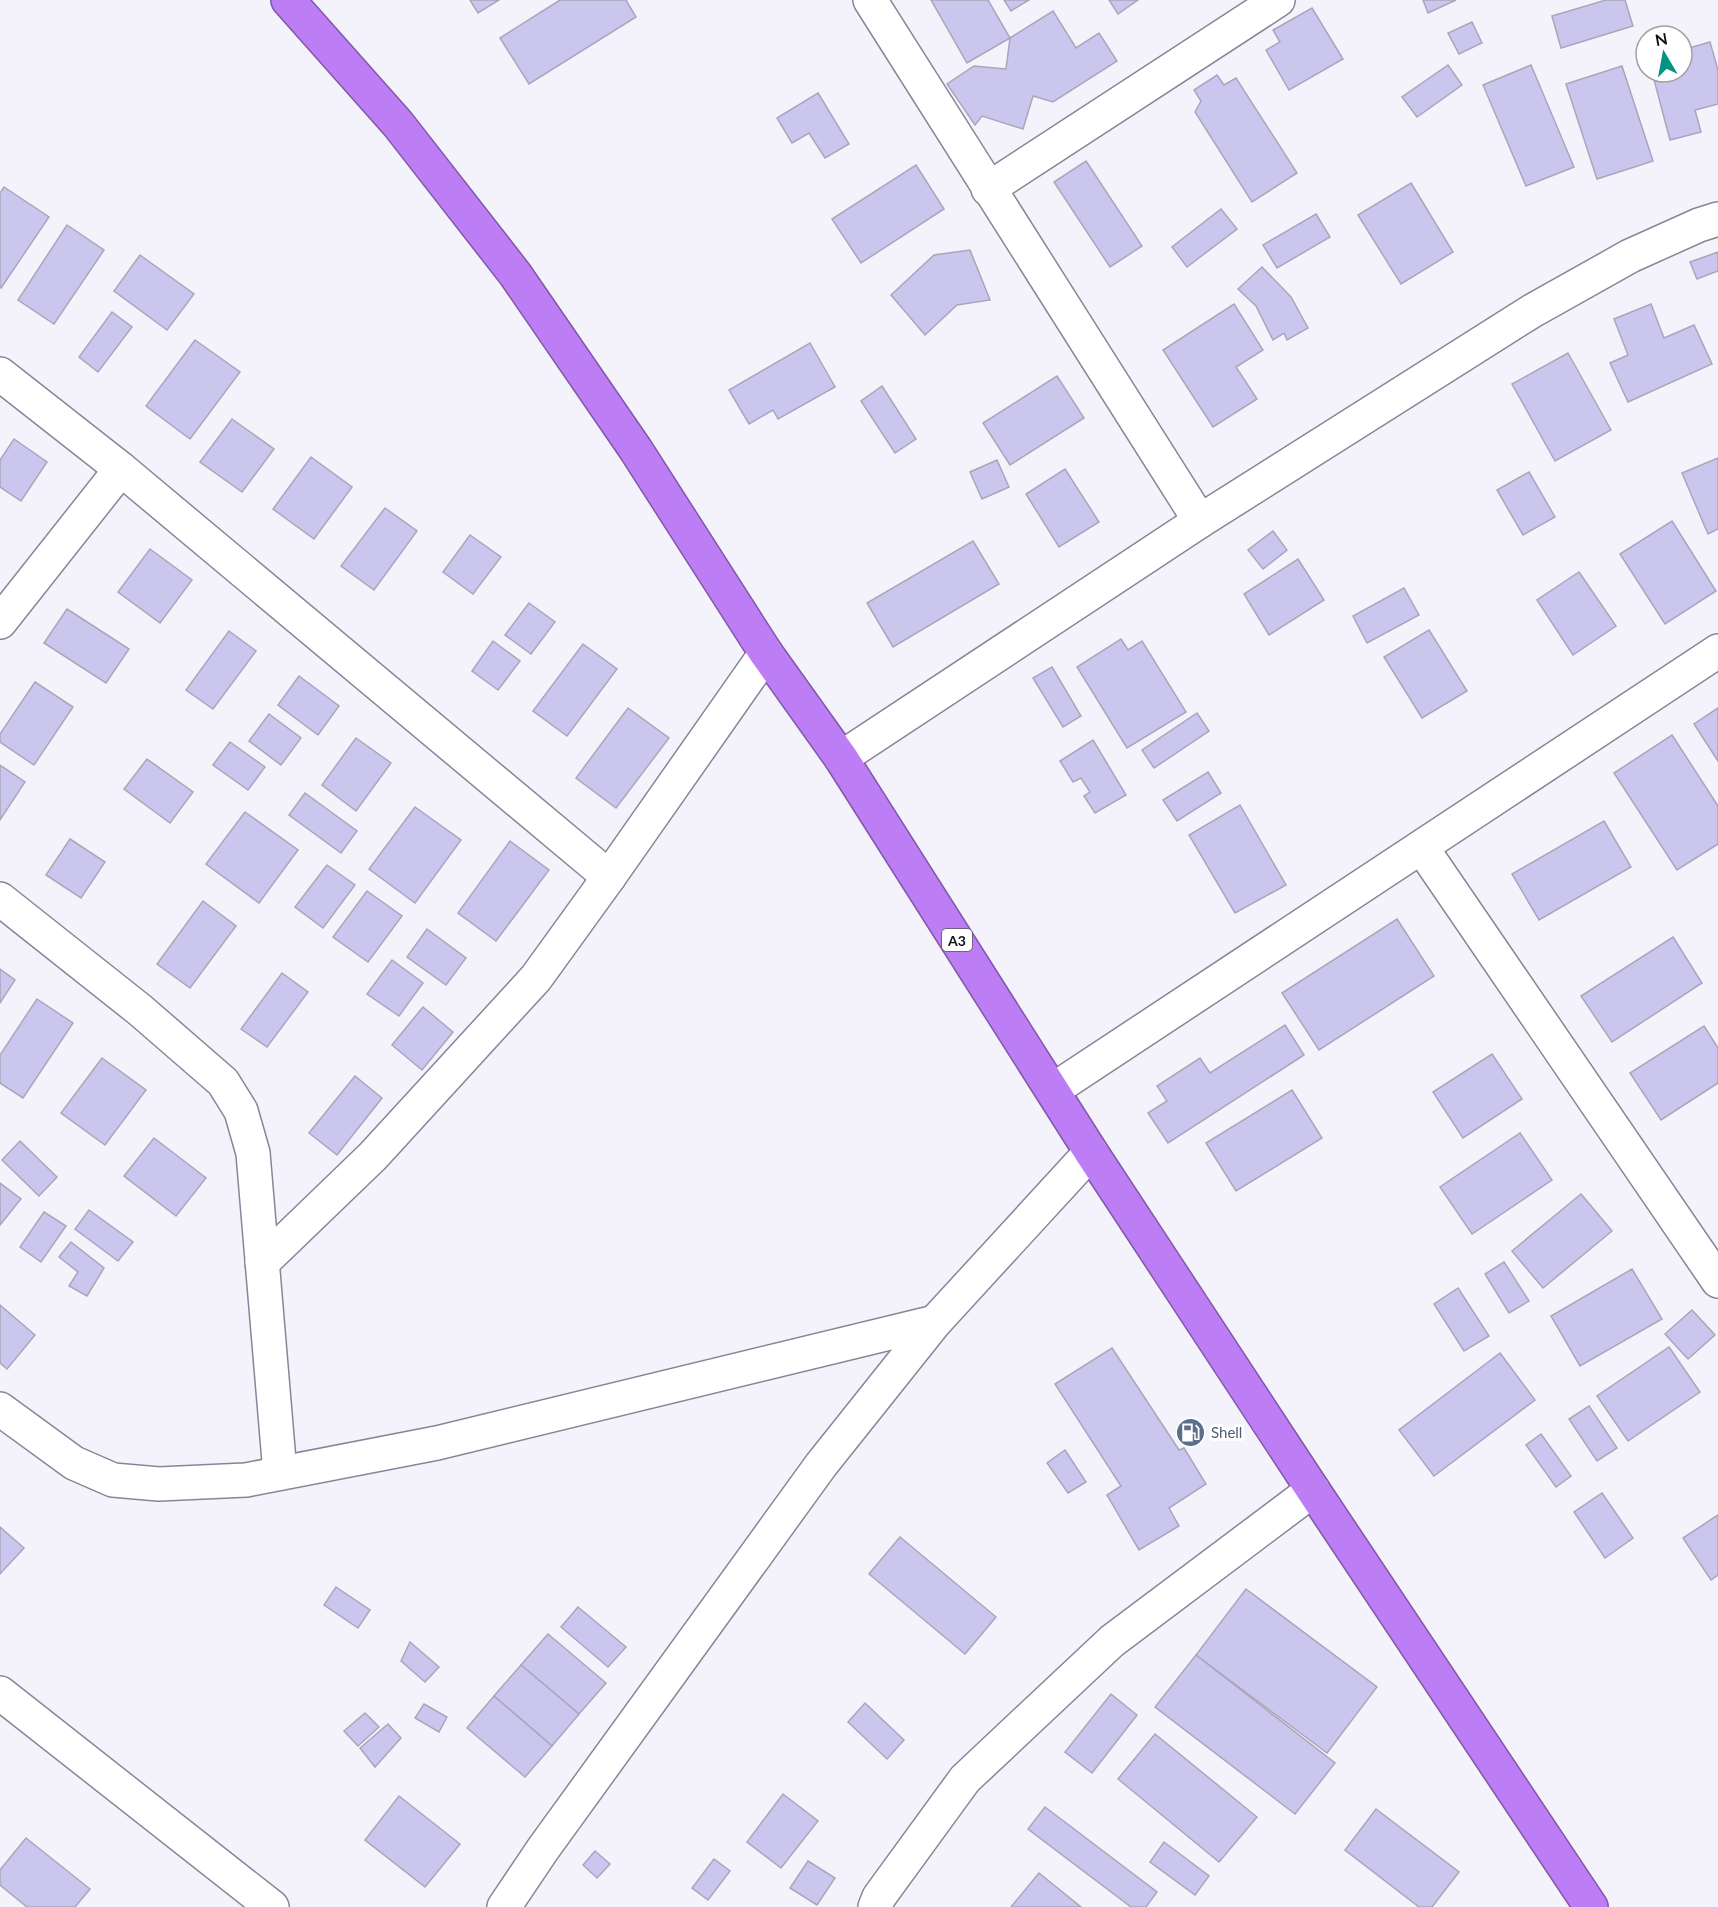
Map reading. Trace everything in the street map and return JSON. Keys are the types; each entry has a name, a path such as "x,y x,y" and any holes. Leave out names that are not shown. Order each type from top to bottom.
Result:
{"highway":[{"name":"A3","path":"288,0 398,124 515,274 636,450 766,653 841,758 1091,1152 1587,1905"}],"street":[{"path":"870,0 1200,521"},
{"path":"988,189 1278,0"},
{"path":"841,758 1200,521 1532,311 1630,256 1699,225 1718,219"},
{"path":"0,374 121,469 609,878"},
{"path":"0,622 121,469"},
{"path":"1053,1090 1718,651"},
{"path":"262,1263 373,1156 536,978 609,878 766,653"},
{"path":"1422,848 1718,1281"},
{"path":"0,900 140,1010 223,1082 241,1111 253,1153 280,1473"},
{"path":"504,1907 543,1849 822,1465 935,1322 1091,1152"},
{"path":"0,1408 74,1463 113,1480 159,1484 246,1480 437,1443 935,1322"},
{"path":"875,1907 879,1897 965,1779 1112,1641 1313,1490"},
{"path":"0,1693 272,1907"}],"building":[{"path":"470,0 499,0 478,13"},
{"path":"560,0 626,0 636,17 529,84 500,38"},
{"path":"931,0 988,0 1010,38 967,63"},
{"path":"1004,0 1029,0 1011,11"},
{"path":"1109,0 1138,0 1118,14"},
{"path":"1423,0 1456,0 1428,13"},
{"path":"1606,0 1625,0 1633,26 1561,48 1552,16"},
{"path":"1312,8 1343,59 1289,90 1266,50 1280,42 1273,30"},
{"path":"1053,11 1076,48 1099,33 1117,61 1053,102 1033,96 1023,129 982,116 975,125 947,84 974,66 1006,69 1010,38"},
{"path":"1472,22 1482,43 1459,54 1448,33"},
{"path":"1710,42 1718,70 1718,104 1695,110 1701,132 1670,140 1655,84 1694,84 1694,47"},
{"path":"1448,65 1462,85 1417,117 1402,97"},
{"path":"1531,65 1574,167 1526,186 1483,85"},
{"path":"1622,66 1653,161 1597,179 1566,84"},
{"path":"1217,75 1224,85 1236,78 1297,173 1252,202 1195,112 1201,101 1194,90"},
{"path":"818,93 849,144 825,158 809,133 792,143 777,118"},
{"path":"1086,161 1142,246 1110,267 1054,182"},
{"path":"916,165 944,209 861,263 832,219"},
{"path":"1411,183 1453,252 1401,284 1358,215"},
{"path":"4,187 49,217 1,288 0,193"},
{"path":"1221,209 1237,229 1187,267 1172,247"},
{"path":"1316,214 1330,237 1277,268 1263,245"},
{"path":"67,225 104,250 54,324 18,300"},
{"path":"970,250 990,300 957,305 925,335 891,295 934,255"},
{"path":"1718,252 1718,271 1697,279 1690,262"},
{"path":"140,255 194,294 167,330 114,291"},
{"path":"1262,267 1291,297 1308,328 1287,340 1284,333 1273,340 1256,306 1238,289"},
{"path":"1234,304 1263,350 1236,367 1257,399 1213,427 1163,350"},
{"path":"1651,304 1664,338 1694,325 1712,364 1628,402 1610,363 1628,355 1614,319"},
{"path":"112,312 132,327 98,372 79,357"},
{"path":"195,340 240,372 190,439 146,406"},
{"path":"810,343 835,387 778,419 773,410 749,424 729,390"},
{"path":"1568,353 1611,430 1555,461 1512,384"},
{"path":"1057,376 1084,418 1010,465 983,423"},
{"path":"882,386 916,439 895,453 861,401"},
{"path":"232,419 274,449 242,492 200,462"},
{"path":"14,439 47,462 21,501 0,487 0,460"},
{"path":"311,457 352,487 314,539 273,509"},
{"path":"1718,458 1718,529 1708,534 1682,473"},
{"path":"997,460 1009,487 982,499 970,472"},
{"path":"1065,469 1099,522 1059,547 1026,494"},
{"path":"1529,472 1555,517 1523,535 1497,490"},
{"path":"385,508 417,531 374,590 341,566"},
{"path":"1672,521 1716,591 1665,624 1620,554"},
{"path":"1273,531 1287,550 1263,569 1248,550"},
{"path":"470,535 501,557 473,594 443,572"},
{"path":"973,541 999,584 893,647 867,603"},
{"path":"150,549 192,580 160,623 118,592"},
{"path":"1298,559 1324,600 1269,635 1244,594"},
{"path":"1579,572 1616,626 1573,655 1537,600"},
{"path":"1404,588 1419,615 1367,643 1353,616"},
{"path":"529,603 555,622 531,654 505,635"},
{"path":"67,609 129,649 106,683 44,643"},
{"path":"1429,630 1467,691 1422,718 1384,657"},
{"path":"229,631 256,651 213,709 186,690"},
{"path":"1121,639 1128,650 1142,641 1186,712 1127,748 1077,667"},
{"path":"493,641 520,661 498,690 472,671"},
{"path":"583,644 617,669 567,736 533,711"},
{"path":"1052,667 1081,716 1063,727 1033,678"},
{"path":"299,676 339,706 318,735 278,705"},
{"path":"35,682 73,707 34,765 0,742 0,734"},
{"path":"628,708 669,738 616,808 576,778"},
{"path":"1718,708 1718,761 1694,724"},
{"path":"1197,713 1209,731 1154,768 1142,750"},
{"path":"269,714 301,738 281,765 249,741"},
{"path":"1672,735 1718,806 1718,844 1677,870 1614,773"},
{"path":"356,738 391,763 356,811 322,785"},
{"path":"1093,740 1126,795 1095,813 1084,796 1090,792 1081,778 1073,782 1060,761"},
{"path":"230,742 265,767 248,790 213,765"},
{"path":"147,759 193,792 170,823 124,789"},
{"path":"0,765 25,782 0,820"},
{"path":"1208,772 1221,793 1177,821 1163,800"},
{"path":"305,793 357,831 341,853 289,815"},
{"path":"1240,805 1286,885 1235,913 1189,835"},
{"path":"415,807 461,840 415,903 369,869"},
{"path":"245,812 298,850 259,903 206,864"},
{"path":"1604,821 1631,867 1539,920 1512,874"},
{"path":"70,839 105,862 81,898 46,875"},
{"path":"510,841 549,870 496,941 458,913"},
{"path":"327,865 355,885 323,928 295,907"},
{"path":"367,891 402,916 368,962 333,937"},
{"path":"203,901 236,926 190,988 157,964"},
{"path":"1397,919 1434,976 1319,1050 1282,993"},
{"path":"427,929 466,958 446,985 407,957"},
{"path":"1673,937 1702,983 1612,1042 1581,996"},
{"path":"392,960 423,983 399,1016 367,994"},
{"path":"0,969 15,980 0,1003"},
{"path":"282,973 308,992 267,1047 241,1029"},
{"path":"37,999 73,1023 23,1098 0,1083 0,1055"},
{"path":"423,1007 453,1032 422,1070 392,1045"},
{"path":"1285,1025 1304,1055 1168,1143 1148,1113 1167,1101 1157,1086 1200,1058 1210,1073"},
{"path":"1704,1026 1718,1048 1718,1083 1661,1120 1630,1073"},
{"path":"1492,1054 1522,1099 1463,1138 1433,1092"},
{"path":"102,1058 146,1090 105,1145 61,1113"},
{"path":"355,1076 382,1098 337,1155 309,1133"},
{"path":"1292,1090 1322,1138 1236,1191 1206,1143"},
{"path":"1520,1133 1552,1180 1472,1234 1440,1187"},
{"path":"154,1138 206,1178 176,1216 124,1176"},
{"path":"20,1141 57,1177 39,1196 2,1160"},
{"path":"0,1183 21,1199 0,1225"},
{"path":"1581,1194 1612,1231 1543,1288 1512,1251"},
{"path":"89,1210 133,1242 118,1261 75,1229"},
{"path":"44,1212 66,1226 41,1262 20,1247"},
{"path":"71,1242 104,1268 87,1296 69,1286 78,1272 59,1257"},
{"path":"1504,1262 1529,1301 1509,1313 1485,1274"},
{"path":"1632,1269 1662,1319 1580,1366 1551,1316"},
{"path":"1458,1288 1489,1336 1464,1351 1434,1304"},
{"path":"0,1305 35,1335 7,1369 0,1363"},
{"path":"1692,1310 1715,1335 1688,1359 1665,1334"},
{"path":"1669,1347 1700,1392 1628,1441 1597,1396"},
{"path":"1112,1348 1179,1450 1184,1448 1206,1484 1169,1508 1179,1526 1139,1550 1107,1495 1121,1486 1055,1384"},
{"path":"1500,1353 1535,1400 1434,1476 1399,1430"},
{"path":"1589,1406 1617,1448 1597,1461 1569,1419"},
{"path":"1541,1434 1571,1476 1556,1487 1526,1445"},
{"path":"1065,1450 1086,1482 1068,1493 1047,1463"},
{"path":"1602,1493 1633,1538 1605,1558 1574,1512"},
{"path":"1718,1515 1718,1575 1711,1580 1683,1538"},
{"path":"0,1527 24,1548 0,1574"},
{"path":"900,1537 996,1617 965,1654 869,1574"},
{"path":"336,1587 370,1610 358,1628 324,1605"},
{"path":"1246,1589 1377,1687 1327,1753 1196,1655"},
{"path":"578,1607 626,1647 608,1667 561,1627"},
{"path":"548,1634 606,1683 579,1714 521,1665"},
{"path":"410,1642 439,1667 425,1682 401,1661"},
{"path":"1196,1655 1335,1763 1295,1814 1155,1707"},
{"path":"521,1665 579,1714 552,1746 494,1696"},
{"path":"1111,1694 1137,1715 1092,1773 1065,1752"},
{"path":"494,1696 552,1746 525,1777 467,1728"},
{"path":"865,1703 904,1740 887,1759 848,1722"},
{"path":"424,1704 447,1717 439,1732 415,1718"},
{"path":"365,1713 379,1727 358,1746 344,1731"},
{"path":"388,1724 401,1738 375,1767 360,1748"},
{"path":"1155,1734 1257,1817 1219,1862 1118,1779"},
{"path":"783,1794 818,1821 781,1868 747,1842"},
{"path":"399,1796 460,1844 425,1887 365,1840"},
{"path":"1045,1807 1157,1892 1146,1907 1131,1907 1028,1829"},
{"path":"1376,1809 1459,1872 1432,1907 1419,1907 1345,1850"},
{"path":"26,1838 90,1889 75,1907 27,1907 0,1885 0,1870"},
{"path":"1164,1842 1209,1876 1195,1895 1150,1862"},
{"path":"595,1851 610,1864 597,1878 583,1865"},
{"path":"714,1859 730,1871 708,1900 692,1888"},
{"path":"808,1861 835,1878 817,1905 790,1888"},
{"path":"1039,1873 1081,1907 1011,1907"}],"place":[{"name":"Shell","path":"1190,1432"}]}
